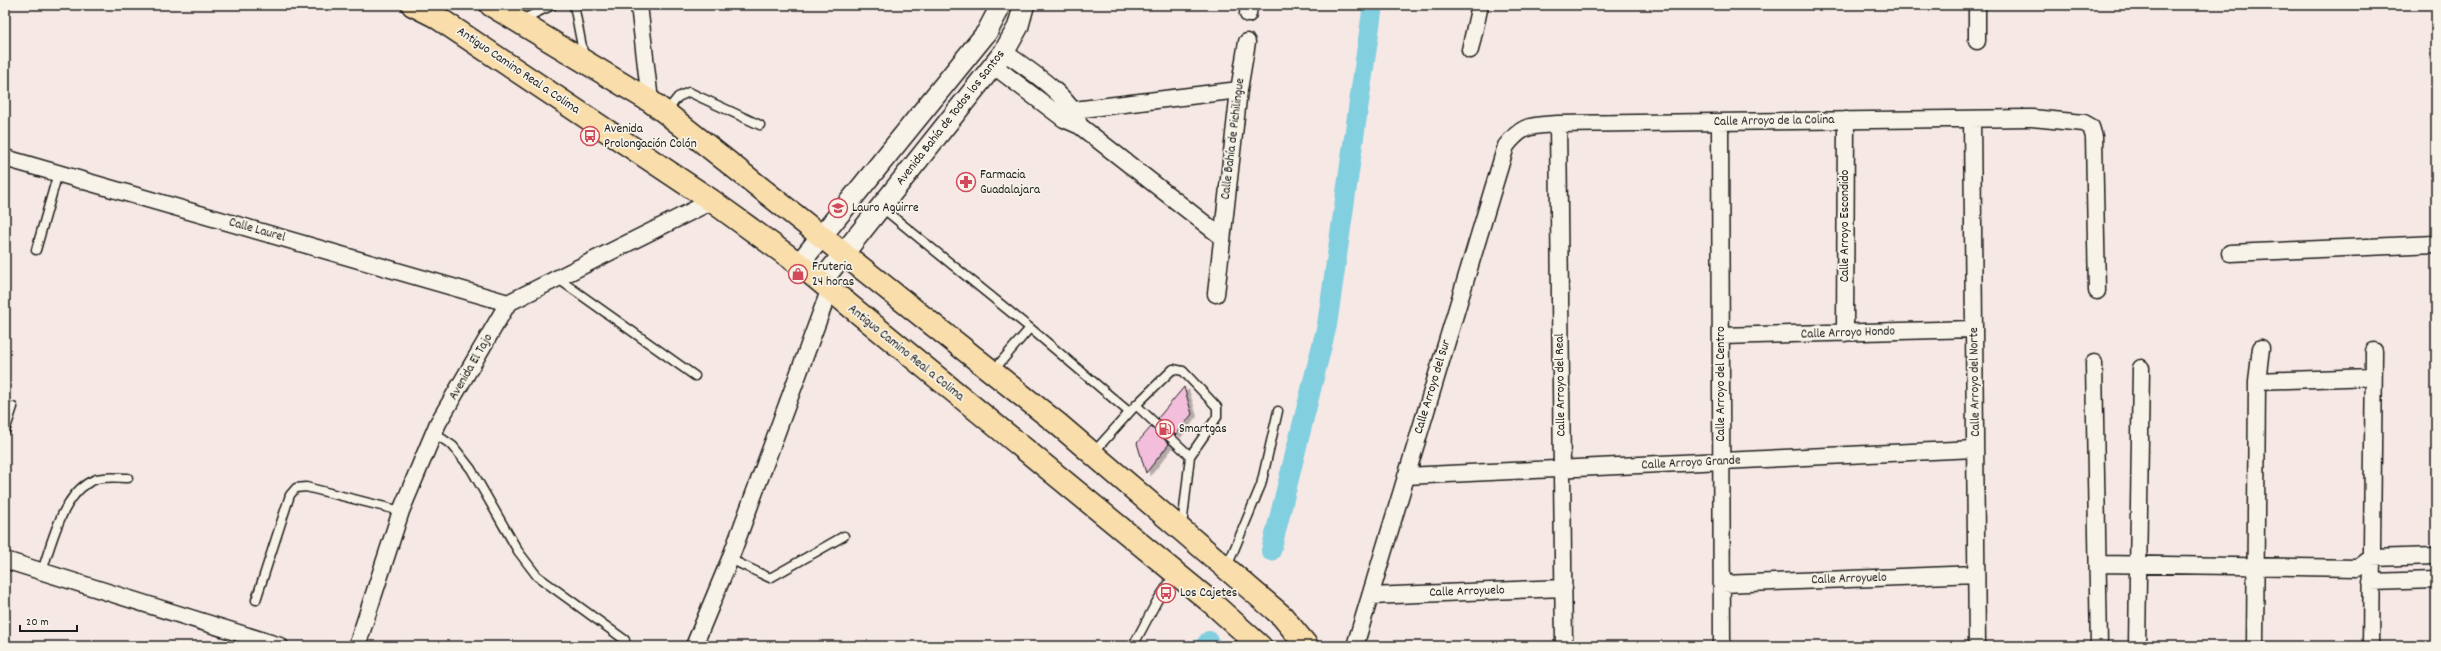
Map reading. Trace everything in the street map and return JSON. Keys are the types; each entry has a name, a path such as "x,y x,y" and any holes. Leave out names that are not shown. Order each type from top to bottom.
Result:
{"main road":[{"name":"Antiguo Camino Real a Colima","path":"413,5 435,16 712,201 799,264 1176,573 1260,646"},
{"path":"491,5 658,107 843,255 993,371 1092,453 1282,616 1307,646"}],"street":[{"path":"639,5 658,107"},
{"name":"Avenida Bahía de Todos los Santos","path":"799,264 987,32 997,13 999,5"},
{"name":"Avenida Bahía de Todos los Santos","path":"825,286 843,255 999,59 1018,27 1024,5"},
{"path":"1470,50 1480,5"},
{"path":"1977,5 1977,41"},
{"name":"Calle Bahía de Pichilingue","path":"1216,294 1239,90 1246,42"},
{"path":"999,59 1069,115 1080,126 1222,237"},
{"path":"1069,115 1239,90"},
{"name":"Calle Arroyo de la Colina","path":"1517,132 1532,126 1558,124 2032,118 2084,123 2091,127 2094,137 2097,290"},
{"name":"Calle Arroyo del Norte","path":"1972,119 1977,646"},
{"name":"Calle Arroyo Escondido","path":"1846,120 1846,333"},
{"name":"Calle Arroyo del Centro","path":"1720,122 1722,646"},
{"name":"Calle Arroyo del Real","path":"1558,124 1564,646"},
{"name":"Calle Arroyo del Sur","path":"1355,646 1506,146 1517,132"},
{"name":"Calle Laurel","path":"5,158 508,303"},
{"path":"508,303 712,201"},
{"path":"2230,253 2436,244"},
{"path":"694,646 730,559 825,286"},
{"name":"Avenida El Tajo","path":"357,646 401,511 434,433 508,303"},
{"name":"Calle Arroyo Hondo","path":"1721,336 1974,329"},
{"path":"2255,646 2258,381 2261,348"},
{"path":"2371,646 2372,377 2374,351"},
{"path":"2094,363 2099,564 2099,646"},
{"path":"2137,646 2141,368"},
{"path":"2258,381 2372,377"},
{"name":"Calle Arroyo Grande","path":"1406,476 1975,449"},
{"path":"2099,564 2255,568 2358,568 2371,558 2436,556"},
{"path":"5,560 280,646"},
{"path":"2358,568 2371,582 2436,580"},
{"name":"Calle Arroyuelo","path":"1722,584 1976,574"},
{"name":"Calle Arroyuelo","path":"1371,596 1564,588"}],"lane":[{"path":"518,22 553,5"},
{"path":"574,5 585,62"},
{"path":"658,107 689,92 760,125"},
{"path":"36,250 58,174"},
{"path":"881,207 1030,328 1129,412"},
{"path":"557,278 695,376"},
{"path":"993,371 1030,328"},
{"path":"1092,453 1129,412 1173,369 1183,371 1217,407 1216,418 1190,456 1182,530"},
{"path":"1136,405 1190,456"},
{"path":"5,431 13,407"},
{"path":"1226,568 1261,485 1278,411"},
{"path":"434,433 453,446 471,469 518,551 537,576 625,640"},
{"path":"42,571 70,498 81,486 96,479 128,478"},
{"path":"256,600 290,495 296,488 306,487 401,511"},
{"path":"730,559 770,578 844,536"},
{"path":"1133,646 1157,601 1176,573"}],"building":[{"path":"1184,387 1192,414 1176,435 1158,418"},
{"path":"1151,427 1169,444 1146,473 1137,443"}],"waterway":[{"path":"1271,551 1327,325 1373,5"},
{"path":"1205,646 1209,641"}],"place":[{"name":"Avenida Prolongación Colón","path":"590,136"},
{"name":"Farmacia Guadalajara","path":"966,182"},
{"name":"Lauro Aguirre","path":"838,208"},
{"name":"Fruteria 24 horas","path":"798,274"},
{"name":"Smartgas","path":"1165,429"},
{"name":"Los Cajetes","path":"1166,593"}]}
